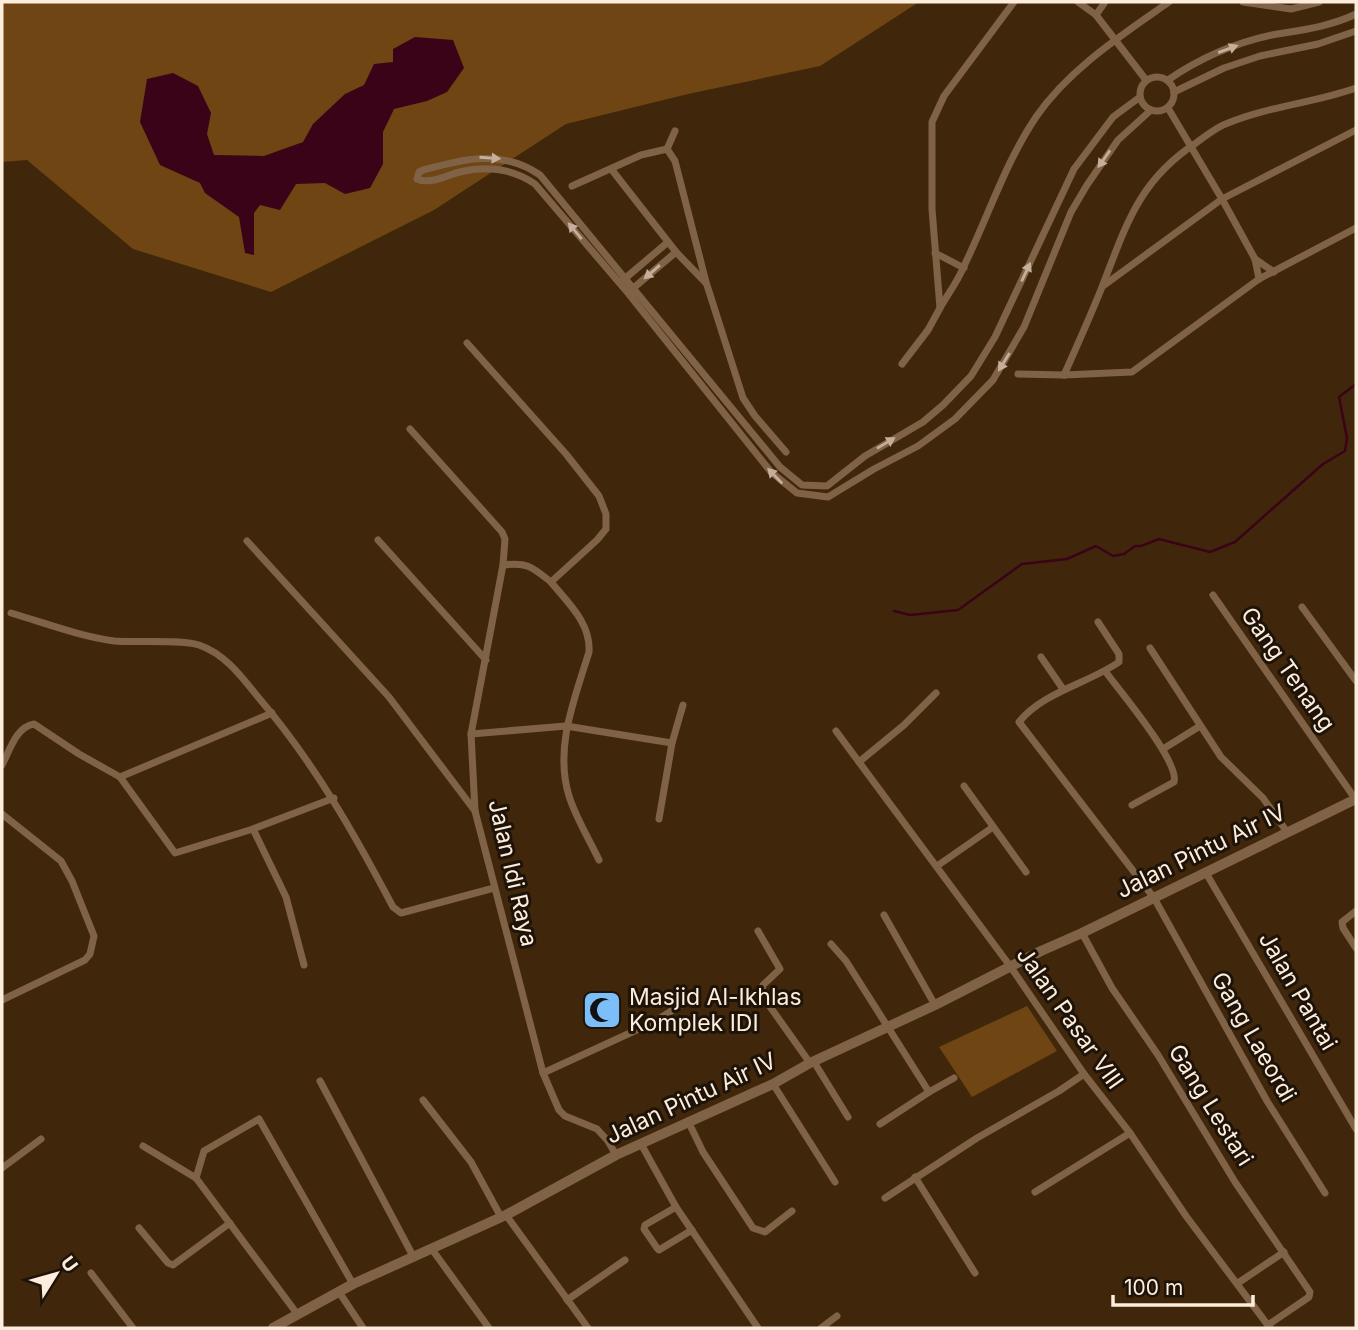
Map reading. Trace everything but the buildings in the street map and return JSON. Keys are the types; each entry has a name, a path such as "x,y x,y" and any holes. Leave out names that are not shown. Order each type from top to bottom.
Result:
{"main road":[{"name":"Jalan Pintu Air IV","path":"273,1328 353,1284 504,1216 617,1155 773,1084 1356,799"}],"street":[{"path":"940,308 932,209 932,122 944,96 1014,2"},
{"path":"1078,2 1096,15 1146,80"},
{"path":"1096,15 1105,2"},
{"path":"902,364 929,330 964,268 988,209 1035,117 1069,79 1116,40 1169,2"},
{"path":"1243,2 1291,9 1319,2"},
{"path":"1168,80 1193,63 1221,51 1272,35 1335,23 1356,13"},
{"path":"1174,92 1224,68 1260,56 1318,44 1356,32"},
{"path":"1157,76 1168,80 1174,92 1168,108 1157,111 1144,105 1140,97 1142,85 1146,80 1157,76"},
{"path":"1064,375 1123,230 1146,189 1173,158 1224,124 1262,110 1336,95 1356,88"},
{"path":"694,370 794,481 811,486 827,486 865,456 923,422 971,376 995,337 1074,169 1114,117 1140,97"},
{"path":"1168,108 1255,260 1259,279"},
{"path":"622,281 543,193 526,178 508,171 483,169 465,170 426,182 417,179 417,175 424,170 480,157 508,159 547,181 771,472 797,493 828,497 918,446 955,419 993,380 1024,327 1071,212 1118,140 1151,110"},
{"path":"1102,287 1222,199 1356,130"},
{"path":"667,149 675,131"},
{"path":"572,186 641,155 667,149"},
{"path":"667,149 675,161 706,282 743,398 786,452"},
{"path":"612,170 676,252 706,282"},
{"path":"1018,374 1132,372 1259,279 1356,228"},
{"path":"622,281 668,242"},
{"path":"630,291 676,252"},
{"path":"935,253 964,268"},
{"path":"1255,260 1274,271"},
{"path":"467,342 566,454 599,496 606,514 606,529 551,582"},
{"name":"Jalan Idi Raya","path":"410,429 502,532 505,540 503,565 471,734 475,811 543,1073 559,1110 565,1116 597,1129 617,1155"},
{"path":"865,456 874,469"},
{"path":"378,540 486,660"},
{"path":"247,541 389,697 475,811"},
{"path":"503,565 530,565 551,582 581,619 588,632 589,652 566,726 566,782 570,798 599,860"},
{"name":"Gang Tenang","path":"1213,595 1356,799"},
{"path":"1302,607 1356,681"},
{"path":"11,613 113,640 196,644 213,651 231,664 272,713 334,798 393,907 401,913 494,888"},
{"path":"1041,657 1063,689 1105,671 1119,662 1119,654 1098,622"},
{"path":"1150,648 1199,726 1230,766 1263,798 1287,832"},
{"path":"1105,671 1163,749 1176,778 1174,782 1132,805"},
{"name":"Gang Laeordi","path":"1063,689 1019,722 1154,898 1267,1101 1325,1192"},
{"path":"859,762 904,725 936,693"},
{"path":"659,819 672,743 683,705"},
{"path":"120,777 272,713"},
{"path":"2,765 19,732 34,724 120,777 175,853 253,829 334,798"},
{"path":"471,734 566,726 672,743"},
{"path":"1163,749 1199,726"},
{"name":"Jalan Pasar VIII","path":"836,731 1010,966 1186,1216 1269,1326"},
{"path":"964,786 1026,872"},
{"path":"2,814 61,861 94,936 90,954 85,960 2,1000"},
{"path":"937,866 993,827"},
{"path":"253,829 286,897 304,965"},
{"name":"Jalan Pantai","path":"1206,873 1356,1129"},
{"path":"1356,911 1342,922 1356,948"},
{"path":"884,915 935,1005"},
{"path":"758,931 780,969 763,985 761,994 848,1117"},
{"name":"Gang Lestari","path":"1082,933 1112,988 1158,1055 1235,1182 1311,1294 1269,1326"},
{"path":"831,944 846,961 929,1092"},
{"path":"543,1073 654,1022 687,1001"},
{"path":"885,1198 1084,1074"},
{"path":"880,1124 954,1078"},
{"path":"320,1080 413,1256"},
{"path":"773,1084 835,1182"},
{"path":"423,1100 471,1162 504,1216 588,1328"},
{"path":"196,1178 204,1150 260,1119 353,1284"},
{"path":"688,1121 703,1152 754,1228 765,1232 792,1211"},
{"path":"1035,1192 1129,1133"},
{"path":"2,1168 41,1139"},
{"path":"641,1144 676,1207 758,1328"},
{"path":"143,1146 196,1178 298,1315"},
{"path":"915,1177 975,1273"},
{"path":"676,1207 645,1225 644,1229 657,1248 667,1247 692,1230"},
{"path":"139,1228 173,1265 230,1223"},
{"path":"431,1248 489,1328"},
{"path":"1238,1283 1284,1252"},
{"path":"567,1300 625,1260"},
{"path":"91,1273 133,1328"},
{"path":"340,1292 363,1328"},
{"path":"821,1328 837,1316"}],"shaded area":[{"path":"2,2 919,2 820,66 566,124 434,210 271,292 133,249 27,160 2,162"},
{"path":"415,37 453,40 464,68 447,92 427,101 394,109 383,132 383,164 370,188 345,194 325,183 296,184 280,210 260,205 254,213 254,255 245,253 239,217 205,193 200,183 160,165 140,122 147,79 173,73 198,86 211,113 207,134 214,155 264,156 303,142 313,124 345,94 364,85 374,64 393,62 393,49"},
{"path":"1027,1006 1057,1051 972,1097 939,1047"}],"waterway":[{"path":"894,611 910,615 958,610 1022,564 1067,559 1096,546 1113,556 1159,539 1210,552 1235,542 1323,464 1345,451 1347,438 1339,397 1356,384"}],"place":[{"name":"Masjid Al-Ikhlas Komplek IDI","path":"602,1010"}]}
